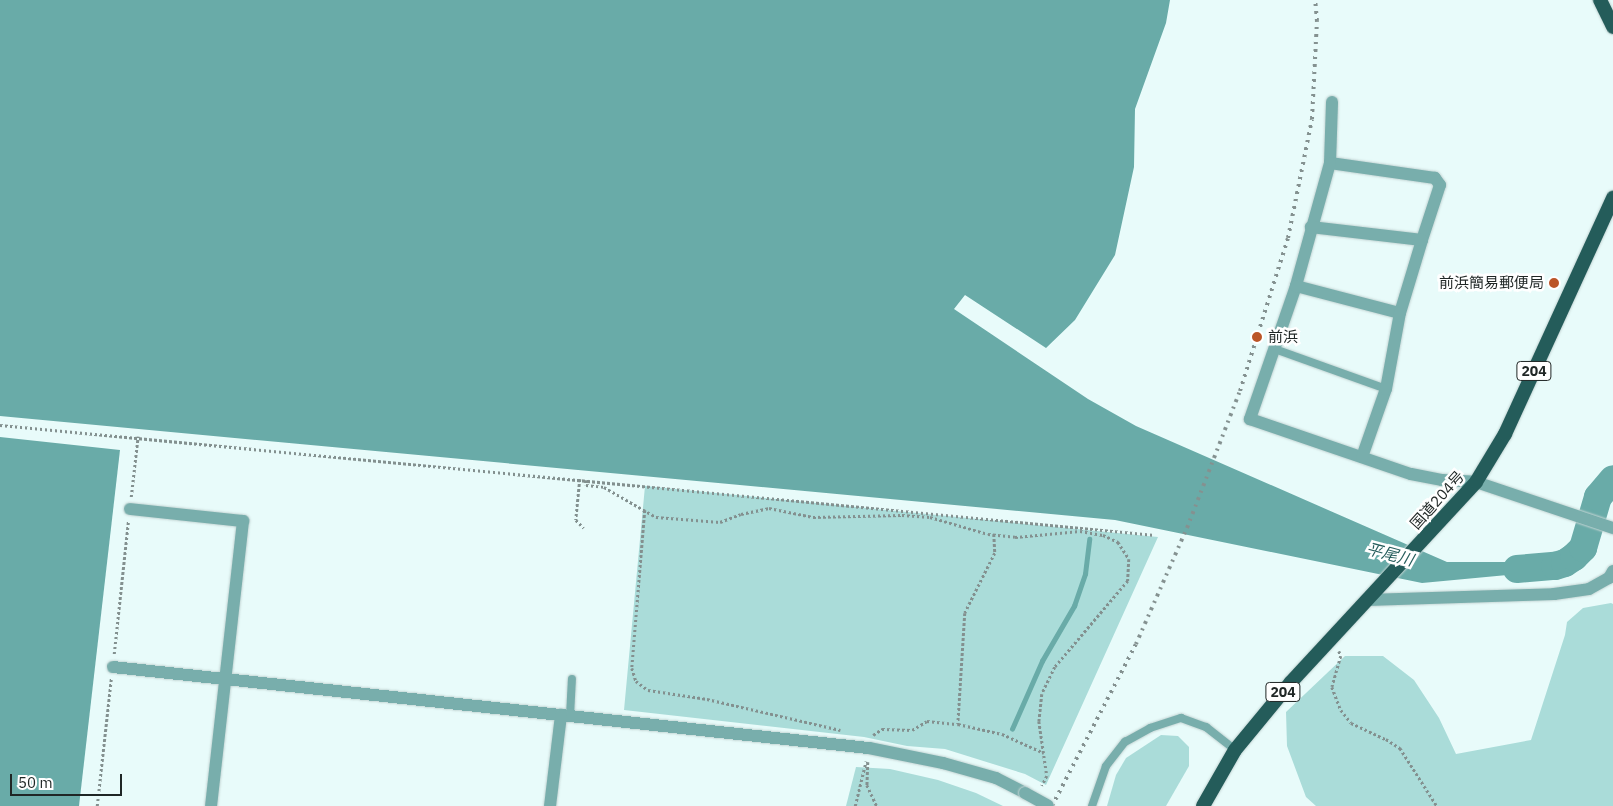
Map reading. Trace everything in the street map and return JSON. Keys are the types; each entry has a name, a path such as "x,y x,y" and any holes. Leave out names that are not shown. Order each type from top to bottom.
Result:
{"highway":[{"path":"1600,0 1613,27"},
{"name":"国道204号","path":"1203,806 1235,750 1291,682 1476,482 1505,434 1613,198"}],"street":[{"path":"1332,102 1330,163 1296,286 1250,419 1411,474 1442,480 1476,482 1613,528"},
{"path":"1330,163 1435,178 1440,185 1400,313 1386,389 1362,457"},
{"path":"1311,227 1422,240"},
{"path":"1296,286 1400,313"},
{"path":"130,508 243,521 211,806"},
{"path":"1367,600 1554,594 1589,589 1609,578 1613,571"},
{"path":"113,667 869,748 943,762 996,778 1048,806"},
{"path":"550,806 565,716"}],"lane":[{"path":"1275,349 1386,389"},
{"path":"565,716 572,679"},
{"path":"1092,806 1106,766 1125,742 1150,728 1181,718 1206,726 1235,750"}],"path":[{"path":"0,425 138,436 1155,535"},
{"path":"97,806 138,436"},
{"path":"580,479 576,520 584,528"},
{"path":"586,480 586,485 604,487 656,516 720,522 741,514 769,508 813,517 930,517 994,534 1014,537 1057,532 1092,533 1103,535 1118,542 1129,559 1128,581 1055,667 1042,694 1039,721 1047,776"},
{"path":"645,510 632,668 636,681 648,690 707,699 842,730"},
{"path":"1092,528 1092,533"},
{"path":"958,724 966,612 995,552 994,534"},
{"path":"1333,635 1341,656 1332,687 1341,710 1351,723 1386,739 1400,748 1437,806"},
{"path":"855,806 871,737 882,729 912,730 928,721 958,724 1002,734 1044,753"},
{"path":"869,748 867,785 877,806"}],"shaded area":[{"path":"645,486 1158,537 1046,785 1025,774 945,749 907,746 864,737 624,710"},
{"path":"1613,604 1613,806 1316,806 1306,797 1287,746 1286,712 1345,656 1383,656 1414,680 1439,718 1456,754 1531,740 1565,635 1567,622 1583,608"},
{"path":"1161,735 1178,736 1189,747 1189,766 1166,806 1107,806 1116,775 1126,758"},
{"path":"856,767 890,769 938,780 976,793 1003,806 846,806"}],"water":[{"path":"0,0 1170,0 1166,23 1135,109 1134,167 1115,255 1075,320 1046,348 965,295 954,309 1088,399 1136,426 1447,562 1547,562 1556,566 1529,573 1422,583 1115,520 0,416"},
{"path":"0,437 120,450 79,806 0,806"}],"waterway":[{"name":"平尾川","path":"1517,569 1555,566 1565,563 1574,557 1583,548 1598,497 1613,479"},
{"path":"1012,729 1042,661 1074,606 1085,574 1089,539"}],"railway":[{"path":"1052,806 1136,644 1187,528 1240,391 1288,238 1312,119 1317,21 1315,0"}],"place":[{"name":"前浜簡易郵便局","path":"1554,283"},
{"name":"前浜","path":"1257,337"}]}
